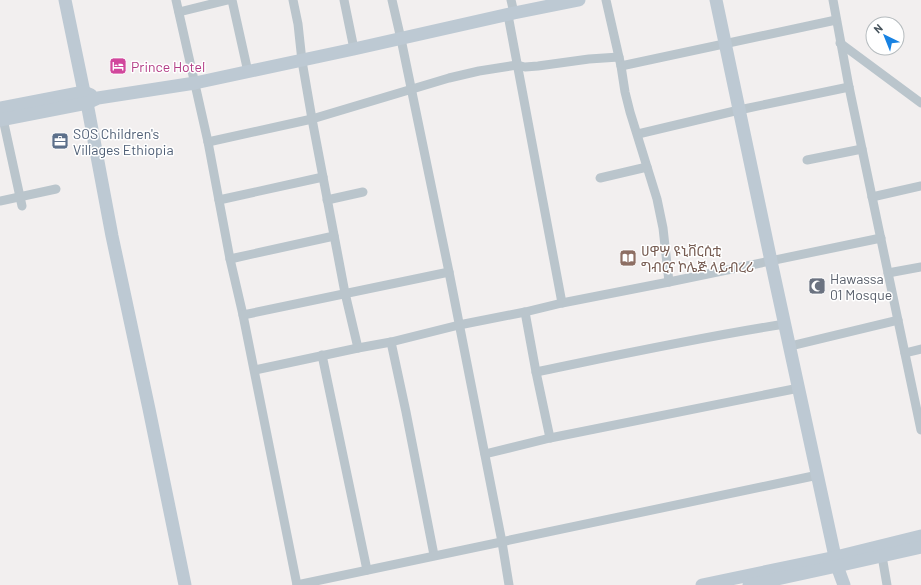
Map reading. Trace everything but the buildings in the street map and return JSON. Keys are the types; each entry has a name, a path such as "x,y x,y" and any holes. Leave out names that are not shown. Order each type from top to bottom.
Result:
{"main road":[{"path":"66,0 90,98 112,236 185,585"},
{"path":"1,116 90,98 195,83 354,50 578,0"},
{"path":"716,0 784,324 837,562 844,585"},
{"path":"702,585 756,581 837,562 921,536"},
{"path":"837,562 882,556 921,547"}],"street":[{"path":"176,0 208,142 230,259 255,370 296,585 818,476"},
{"path":"179,12 228,0"},
{"path":"232,0 248,72"},
{"path":"293,0 298,24 302,61 327,200 345,294 358,348"},
{"path":"344,0 354,50"},
{"path":"392,0 449,272 502,542 509,585"},
{"path":"511,0 511,14 517,65 562,303"},
{"path":"606,0 630,112 657,199 663,228 670,282"},
{"path":"832,0 921,430"},
{"path":"208,142 312,119 449,78 479,71 517,65 525,67 538,66 589,59 620,62 726,43 836,20"},
{"path":"840,43 921,103"},
{"path":"638,134 849,86"},
{"path":"1,116 21,202"},
{"path":"807,160 862,149"},
{"path":"600,178 647,167"},
{"path":"219,200 323,177"},
{"path":"872,197 921,186"},
{"path":"0,201 21,202 56,189"},
{"path":"327,200 363,192"},
{"path":"230,259 334,236"},
{"path":"255,370 391,342 459,325 562,303 881,238"},
{"path":"888,273 921,267"},
{"path":"243,315 449,272"},
{"path":"525,312 550,438"},
{"path":"790,346 898,320"},
{"path":"536,372 655,347 784,324"},
{"path":"391,342 434,556"},
{"path":"905,353 921,349"},
{"path":"322,355 367,570"},
{"path":"485,454 550,438 799,388"},
{"path":"882,556 887,585"}],"place":[{"name":"Prince Hotel","path":"118,66"},
{"name":"SOS Children's Villages Ethiopia","path":"60,141"},
{"name":"ሀዋሣ ዩኒቨርሲቲ ግብርና ኮሌጅ ላይብረሪ","path":"628,258"},
{"name":"Hawassa 01 Mosque","path":"817,286"}]}
